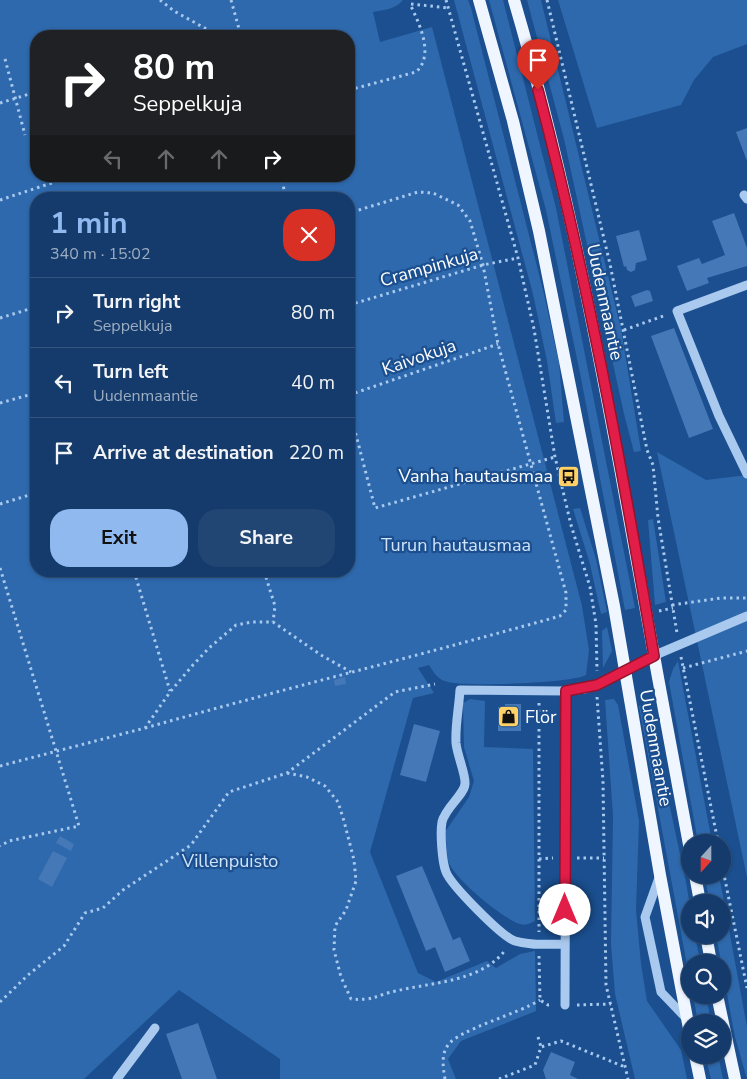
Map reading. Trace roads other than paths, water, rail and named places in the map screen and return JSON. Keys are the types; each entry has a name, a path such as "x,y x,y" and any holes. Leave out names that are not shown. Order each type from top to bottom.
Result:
{"main road":[{"name":"Uudenmaantie","path":"479,0 513,121 539,231 614,606 686,1014"},
{"name":"Uudenmaantie","path":"514,0 573,233 603,376 687,834"},
{"path":"720,1004 734,1079"},
{"path":"697,1064 700,1079"}],"street":[{"path":"747,286 677,311 719,416 747,474"},
{"path":"564,944 513,941 469,901 456,887 446,871 442,850 442,823 447,809 465,786 465,777 460,765 456,742 460,690 566,691 597,685 654,656 747,616"},
{"path":"565,1005 566,691"},
{"path":"660,875 645,917 661,992 682,1014"},
{"path":"117,1079 155,1028"}],"place":[{"name":"Vanha hautausmaa","path":"569,476"},
{"name":"Flör","path":"509,717"}],"park label":[{"name":"Turun hautausmaa","path":"456,545"},
{"name":"Villenpuisto","path":"230,861"}]}
